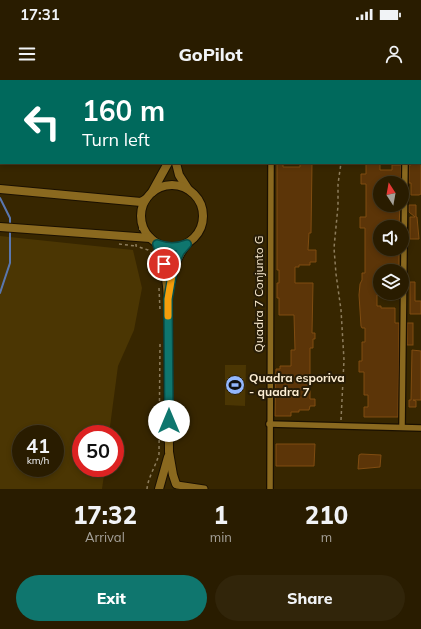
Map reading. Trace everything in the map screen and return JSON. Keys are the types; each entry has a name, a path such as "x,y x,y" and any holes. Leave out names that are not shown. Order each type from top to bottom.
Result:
{"main road":[{"path":"167,164 142,207 142,224 145,232 157,244 167,247 177,247 187,244"},
{"path":"168,299 174,265 180,252 195,237 201,228 203,218 200,203 184,185 179,175 176,164"},
{"path":"0,189 146,198 160,188 170,186 180,187 190,191"},
{"path":"0,227 150,238"},
{"path":"157,244 164,264 168,299 169,452 173,476 178,486"},
{"path":"160,487 169,452"},
{"path":"160,487 167,481 170,481 178,486"}],"street":[{"name":"Quadra 7 Conjunto G","path":"270,489 271,164"},
{"path":"402,428 405,164"},
{"path":"269,424 421,428"},
{"path":"178,486 204,489"}],"path":[{"path":"341,164 338,184 338,206 334,248 341,310 344,360 341,425"},
{"path":"146,198 139,209 140,234 136,246 148,250 154,256"},
{"path":"159,283 160,313"},
{"path":"148,489 148,484 157,465 159,454 160,344"}],"shaded area":[{"path":"0,236 133,250 142,288 134,330 118,366 110,425 72,425 72,477 104,477 102,489 0,489"},
{"name":"Quadra esporiva - quadra 7","path":"225,365 246,365 245,406 225,405"}],"building":[{"path":"277,164 283,164 283,167 300,167 300,164 312,164 311,233 309,233 308,250 316,250 316,262 310,262 310,265 299,265 299,267 295,267 295,283 313,283 312,333 315,333 315,339 313,339 313,348 310,348 310,399 315,399 315,406 310,406 309,410 291,412 291,416 275,416 276,369 280,369 280,366 291,366 291,350 295,350 294,315 279,315 277,283 279,283 279,270 277,270"},
{"path":"366,164 380,164 380,170 392,170 392,165 401,165 401,176 373,176 373,212 400,212 399,220 373,220 373,256 399,256 399,264 373,264 373,300 377,300 377,306 381,306 381,308 395,308 395,323 399,323 398,417 364,417 364,407 368,407 368,395 364,395 364,372 359,372 359,361 362,361 362,342 365,342 365,328 362,328 361,326 359,295 362,273 365,273 365,228 360,228 360,217 366,217 366,184 361,184 361,174 366,174"},
{"path":"421,164 421,194 419,195 411,195 409,165"},
{"path":"409,205 416,205 419,239 410,239 410,217 415,217 409,212"},
{"path":"410,282 415,282 415,301 421,301 421,314 410,314"},
{"path":"407,323 413,323 413,345 407,345"},
{"path":"412,350 421,351 421,400 413,400 416,401 416,407 409,407 409,400 411,400"},
{"path":"276,444 315,444 314,466 276,466"},
{"path":"359,455 381,455 380,467 358,469"}],"waterway":[{"path":"0,198 10,218 10,225"},
{"path":"0,293 10,263 10,230"}],"slow traffic":[{"path":"168,316 168,299 173,269"}],"place":[{"name":"Quadra esporiva - quadra 7","path":"235,385"}],"route":[{"path":"164,264 157,244 167,247 177,247 187,244 180,252 174,265 168,299 169,421"}]}
